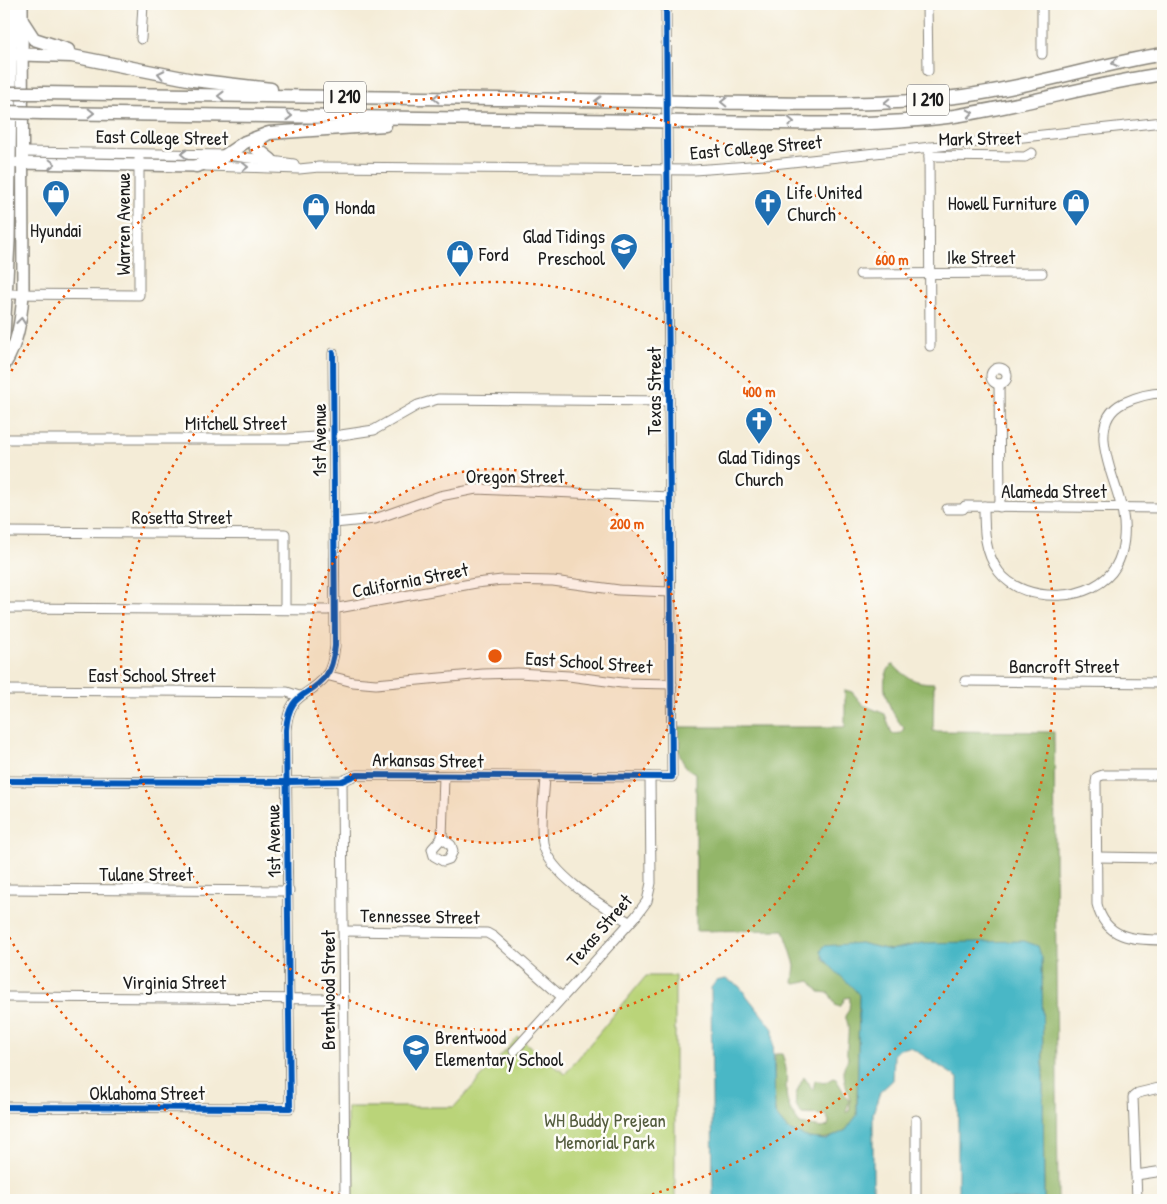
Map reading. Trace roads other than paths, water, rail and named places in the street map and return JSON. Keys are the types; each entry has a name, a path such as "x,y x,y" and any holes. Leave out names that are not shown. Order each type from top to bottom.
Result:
{"highway":[{"path":"21,18 30,34 40,43 114,63 161,74 226,85 348,97"},
{"path":"12,30 10,51 72,56 114,63"},
{"name":"I 210","path":"4,93 854,104 911,102 1016,86 1163,54"},
{"name":"I 210","path":"4,112 840,123 924,120 985,111 1163,74"},
{"path":"196,166 220,159 245,142 269,132 365,126 459,124 510,119"},
{"path":"269,132 261,138 256,148 271,160"}],"main road":[{"path":"12,4 12,30"},
{"path":"4,336 6,157 10,51 21,18 22,4"},
{"path":"4,366 12,353 21,327 23,294 23,157 10,51"},
{"name":"East College Street","path":"6,157 139,166 196,166"}],"street":[{"path":"141,39 143,4"},
{"name":"Texas Street","path":"666,4 672,777"},
{"path":"927,4 928,71"},
{"path":"1042,4 1042,54"},
{"name":"East College Street","path":"196,166 299,169 319,167 668,171 929,151 1163,122"},
{"path":"929,151 930,346"},
{"name":"Mark Street","path":"929,151 1025,157 1032,152"},
{"name":"East College Street","path":"23,157 139,154 227,155 319,167"},
{"name":"Warren Avenue","path":"23,294 139,295 139,154"},
{"name":"Ike Street","path":"860,274 1042,273"},
{"path":"5,294 23,294"},
{"name":"1st Avenue","path":"290,1108 286,723 290,709 298,696 326,675 335,646 333,352"},
{"path":"999,384 1000,506"},
{"path":"984,506 987,544 992,562 1000,573 1020,588 1035,592 1059,594 1076,593 1096,586 1114,569 1123,544 1124,520 1122,507 1104,448 1105,424 1120,405 1140,396 1163,393"},
{"name":"Mitchell Street","path":"4,439 287,439 334,436 374,430 418,405 438,399 669,401"},
{"name":"Oregon Street","path":"334,523 375,519 440,496 476,489 670,497"},
{"name":"Alameda Street","path":"947,509 984,506 1163,508"},
{"name":"Rosetta Street","path":"4,532 285,534 285,609"},
{"name":"California Street","path":"4,608 335,609 454,586 502,580 553,581 619,590 671,592"},
{"name":"East School Street","path":"326,675 353,682 376,684 511,673 570,676 622,683 672,684"},
{"name":"Bancroft Street","path":"965,681 1163,683"},
{"name":"East School Street","path":"4,690 287,692 298,696"},
{"name":"Arkansas Street","path":"4,781 287,782 342,780 356,775 672,777"},
{"path":"1163,775 1104,775 1097,777 1097,904 1107,926 1124,938 1163,940"},
{"path":"442,838 444,776"},
{"path":"544,777 543,843 548,855 554,865 600,906 630,922"},
{"name":"Texas Street","path":"514,1051 642,909 650,892 650,777"},
{"name":"Brentwood Street","path":"342,780 345,1200"},
{"path":"1097,857 1163,858"},
{"name":"Tulane Street","path":"4,890 288,891"},
{"name":"Tennessee Street","path":"344,931 487,933 494,937 562,997"},
{"name":"Virginia Street","path":"4,997 344,999"},
{"path":"1137,1200 1134,1098 1138,1093 1163,1087"},
{"name":"Oklahoma Street","path":"4,1107 290,1108"},
{"path":"916,1120 916,1200"},
{"path":"1136,1176 1163,1170"}],"water":[{"path":"1024,941 1038,946 1042,958 1044,1200 958,1200 958,1078 910,1047 900,1049 894,1054 893,1080 880,1092 873,1113 873,1200 713,1200 711,988 716,981 726,979 739,986 773,1029 775,1114 788,1130 809,1138 826,1140 846,1130 857,1115 859,995 827,962 821,951 824,946 860,943 890,950 924,943"}],"place":[{"name":"Hyundai","path":"56,218"},
{"name":"Life United Church","path":"768,227"},
{"name":"Howell Furniture","path":"1076,227"},
{"name":"Honda","path":"316,231"},
{"name":"Glad Tidings Preschool","path":"624,271"},
{"name":"Ford","path":"460,278"},
{"name":"Glad Tidings Church","path":"759,445"},
{"name":"Brentwood Elementary School","path":"416,1072"}],"park label":[{"name":"WH Buddy Prejean Memorial Park","path":"605,1131"}]}
